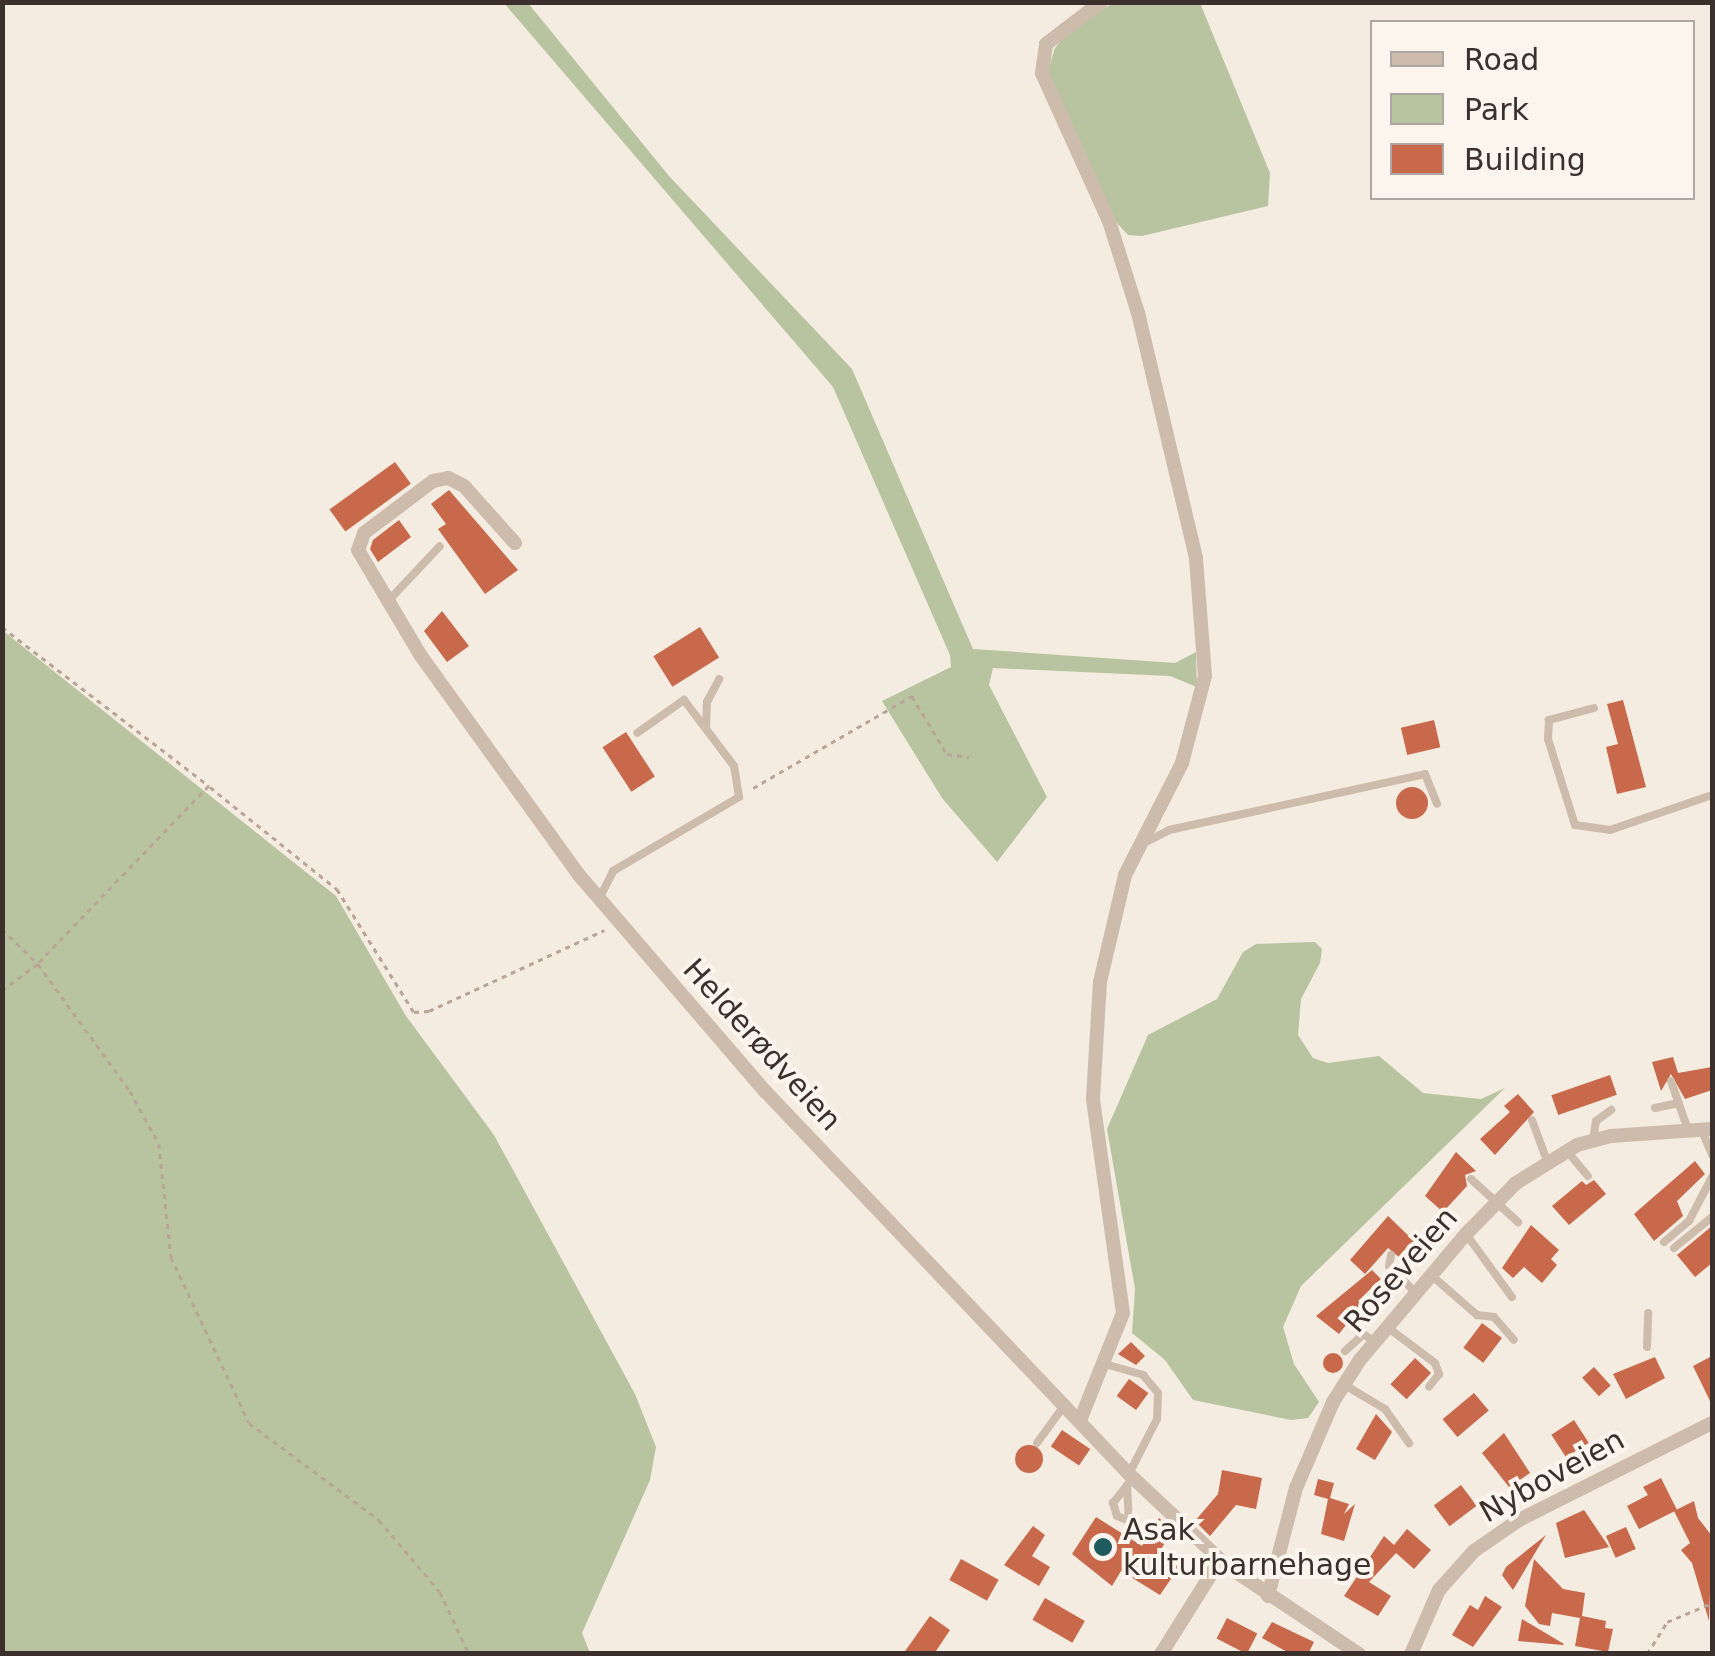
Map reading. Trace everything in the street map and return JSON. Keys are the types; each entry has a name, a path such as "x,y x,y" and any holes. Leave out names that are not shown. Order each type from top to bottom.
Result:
{"street":[{"path":"1081,1418 1123,1313 1098,1163 1096,1026 1107,939 1138,846 1182,764 1201,710 1205,656 1184,499 1124,260 1042,73 1046,44 1100,2"},
{"name":"Helderødveien","path":"515,543 464,486 448,478 432,481 360,538 359,558 391,598 421,656 598,899 915,1254 1081,1418 1130,1479 1220,1560 1359,1654"},
{"name":"Roseveien","path":"1268,1596 1301,1475 1343,1384 1466,1234 1547,1160 1566,1150 1593,1140 1701,1130"},
{"name":"Nyboveien","path":"1411,1654 1439,1590 1474,1551 1519,1520 1712,1423"},
{"path":"1161,1654 1220,1560"}],"lane":[{"path":"391,598 440,546"},
{"path":"706,727 707,702 719,679"},
{"path":"598,899 613,870 739,797 734,766 684,700 638,732"},
{"path":"1594,708 1548,720 1548,740 1575,825 1610,830 1712,795"},
{"path":"1138,846 1169,830 1424,774 1438,804"},
{"path":"1670,1081 1678,1102 1701,1130 1712,1154 1706,1164"},
{"path":"1655,1108 1678,1102"},
{"path":"1593,1140 1596,1121 1610,1110"},
{"path":"1532,1120 1547,1160"},
{"path":"1566,1150 1588,1176"},
{"path":"1664,1242 1689,1221 1712,1176"},
{"path":"1471,1179 1494,1205 1518,1222"},
{"path":"1674,1248 1712,1217"},
{"path":"1466,1234 1512,1297"},
{"path":"1391,1255 1389,1266 1416,1292"},
{"path":"1431,1275 1477,1315 1494,1316 1514,1340"},
{"path":"1647,1348 1648,1312"},
{"path":"1387,1327 1434,1362 1439,1374 1430,1387"},
{"path":"1344,1351 1355,1336 1374,1342"},
{"path":"1105,1364 1144,1375 1158,1393 1157,1420 1130,1479"},
{"path":"1343,1384 1385,1409 1409,1443"},
{"path":"1037,1443 1066,1403"}],"path":[{"path":"2,627 337,889 414,1012 429,1011 618,924"},
{"path":"739,797 912,696 947,754 970,757"},
{"path":"2,991 38,964 209,786"},
{"path":"2,928 38,964 130,1091 159,1144 171,1257 250,1423 379,1520 440,1592 469,1654"},
{"path":"1647,1654 1667,1622 1712,1603"}],"green space":[{"path":"504,3 528,3 669,176 852,369 973,649 1175,663 1196,652 1197,687 1170,676 993,668 989,685 1047,797 997,862 942,798 882,701 951,667 950,655 833,387"},
{"path":"1113,3 1200,3 1270,173 1268,206 1142,236 1128,235 1117,223 1048,71 1055,48 1070,29"},
{"path":"2,630 336,896 406,1016 494,1135 635,1394 656,1447 650,1480 582,1633 590,1653 3,1653"},
{"path":"1315,942 1322,949 1320,963 1301,999 1298,1035 1313,1058 1328,1063 1379,1056 1423,1093 1481,1099 1505,1088 1301,1286 1283,1327 1294,1364 1319,1402 1308,1418 1291,1420 1193,1400 1165,1360 1132,1333 1135,1289 1107,1129 1148,1035 1217,999 1243,952 1256,944"}],"building":[{"path":"395,462 411,484 345,531 329,510"},
{"path":"449,490 518,570 485,594 438,529 446,524 431,504"},
{"path":"399,520 411,537 378,562 370,549 373,540"},
{"path":"442,611 469,646 447,662 424,631"},
{"path":"700,627 719,658 672,687 653,656"},
{"path":"1623,700 1646,787 1617,794 1606,747 1618,744 1607,704"},
{"path":"1434,720 1440,747 1407,755 1401,728"},
{"path":"626,732 655,776 631,792 603,747"},
{"path":"1412,787 1423,792 1428,803 1423,814 1412,819 1401,814 1396,803 1401,792"},
{"path":"1673,1057 1678,1073 1712,1067 1712,1090 1685,1099 1671,1074 1661,1091 1652,1062"},
{"path":"1610,1075 1617,1095 1558,1115 1551,1095"},
{"path":"1518,1094 1534,1112 1495,1155 1480,1139 1510,1112 1504,1106"},
{"path":"1456,1152 1476,1171 1465,1175 1467,1186 1443,1212 1425,1196"},
{"path":"1695,1161 1705,1174 1677,1201 1683,1216 1654,1241 1634,1214"},
{"path":"1594,1180 1606,1194 1569,1225 1552,1206 1582,1181 1586,1185"},
{"path":"1388,1216 1414,1241 1399,1257 1388,1248 1365,1274 1350,1260"},
{"path":"1531,1225 1559,1250 1551,1259 1557,1265 1542,1283 1524,1267 1513,1278 1502,1268"},
{"path":"1712,1226 1712,1263 1695,1277 1677,1255"},
{"path":"1372,1270 1381,1279 1358,1301 1362,1304 1339,1334 1316,1316"},
{"path":"1482,1323 1502,1338 1483,1363 1463,1348"},
{"path":"1131,1342 1145,1356 1136,1365 1118,1354"},
{"path":"1333,1353 1343,1363 1333,1373 1323,1363"},
{"path":"1712,1356 1712,1405 1693,1366"},
{"path":"1655,1357 1665,1378 1626,1399 1613,1374"},
{"path":"1415,1358 1431,1373 1407,1399 1390,1384"},
{"path":"1594,1367 1611,1386 1599,1396 1582,1378"},
{"path":"1129,1379 1148,1393 1136,1410 1117,1396"},
{"path":"1474,1393 1489,1411 1457,1437 1443,1419"},
{"path":"1376,1414 1392,1432 1375,1460 1356,1449"},
{"path":"1574,1420 1589,1443 1566,1457 1551,1435"},
{"path":"1062,1430 1090,1449 1079,1466 1051,1447"},
{"path":"1504,1433 1530,1473 1509,1487 1482,1453"},
{"path":"1029,1445 1039,1449 1043,1459 1039,1469 1029,1473 1019,1469 1015,1459 1019,1449"},
{"path":"1222,1470 1262,1478 1256,1509 1236,1505 1210,1536 1195,1521 1218,1494"},
{"path":"1661,1478 1677,1510 1639,1529 1627,1506 1648,1495 1643,1487"},
{"path":"1318,1479 1334,1483 1330,1498 1349,1504 1344,1514 1355,1504 1344,1541 1321,1534 1328,1499 1314,1495"},
{"path":"1461,1485 1477,1506 1449,1526 1434,1505"},
{"path":"1694,1501 1698,1518 1712,1536 1709,1621 1692,1563 1681,1550 1690,1543 1674,1511"},
{"path":"1584,1510 1609,1547 1565,1558 1556,1523"},
{"path":"1096,1517 1142,1546 1159,1518 1173,1530 1158,1554 1179,1567 1160,1595 1121,1571 1112,1586 1072,1554"},
{"path":"1033,1526 1045,1535 1032,1556 1050,1567 1039,1586 1004,1565"},
{"path":"1626,1527 1636,1549 1616,1558 1606,1536"},
{"path":"1407,1529 1431,1550 1414,1569 1396,1553 1369,1582 1391,1596 1378,1616 1344,1596 1384,1536 1394,1545"},
{"path":"1546,1535 1513,1590 1502,1575 1506,1567"},
{"path":"961,1559 999,1580 987,1601 949,1580"},
{"path":"1534,1559 1563,1589 1585,1593 1582,1616 1606,1621 1605,1628 1613,1629 1608,1652 1575,1646 1580,1618 1552,1613 1550,1626 1539,1624 1525,1606"},
{"path":"1485,1596 1502,1607 1473,1647 1452,1635 1470,1605 1478,1610"},
{"path":"1045,1598 1085,1621 1072,1643 1032,1620"},
{"path":"930,1616 950,1630 934,1654 903,1654"},
{"path":"1227,1618 1257,1633 1247,1654 1217,1638"},
{"path":"1522,1619 1564,1644 1518,1641"},
{"path":"1272,1622 1314,1642 1308,1654 1291,1654 1262,1638"}],"place":[{"name":"Asak kulturbarnehage","path":"1103,1547"}]}
